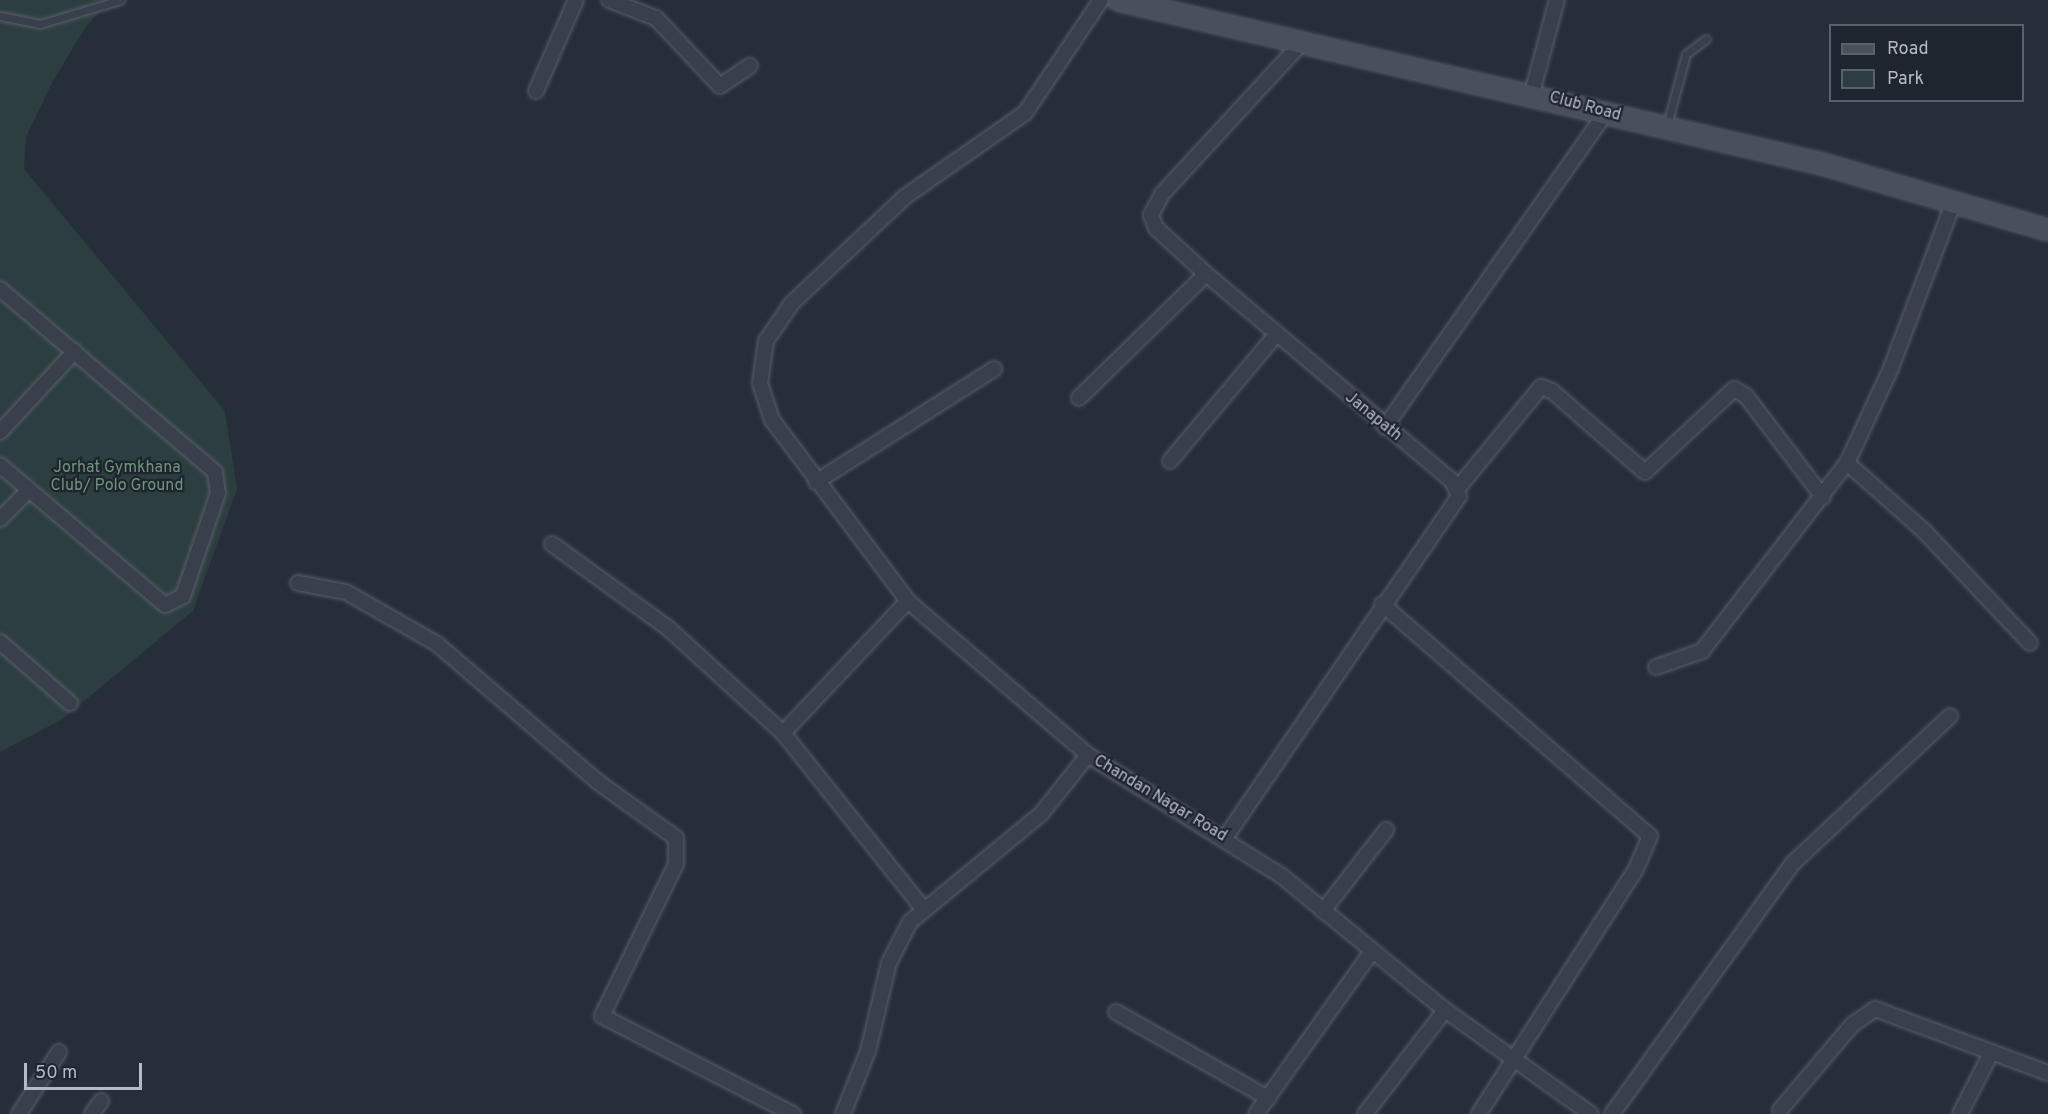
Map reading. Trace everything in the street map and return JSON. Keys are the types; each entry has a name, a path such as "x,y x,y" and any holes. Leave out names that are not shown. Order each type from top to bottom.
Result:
{"street":[{"path":"536,91 576,0"},
{"path":"609,0 656,18 720,86 750,66"},
{"path":"1088,755 908,602 816,482 764,403 762,362 776,322 906,196 1025,113 1101,0"},
{"name":"Club Road","path":"1118,0 1303,41 1486,87 1532,93 1954,201 2048,230"},
{"path":"1532,93 1557,0"},
{"name":"Janapath","path":"1303,41 1152,206 1156,228 1275,336 1458,488"},
{"path":"1385,428 1606,113"},
{"path":"1656,667 1702,651 1847,463 1891,368 1954,201"},
{"path":"1079,398 1206,274"},
{"path":"0,289 214,472 218,493 183,596 165,605 0,465"},
{"path":"1170,461 1275,336"},
{"path":"0,432 75,351"},
{"path":"816,482 994,369"},
{"path":"1225,838 1382,604 1455,506 1458,488 1541,387 1552,391 1645,472 1734,389 1746,396 1823,497"},
{"path":"1847,463 1924,531 2031,643"},
{"path":"0,519 29,490"},
{"path":"552,544 668,628 783,733 922,907"},
{"path":"298,583 346,592 428,638 598,782 675,838 676,864 602,1016 793,1114"},
{"path":"783,733 908,602"},
{"path":"1382,604 1650,836 1636,869 1479,1114"},
{"path":"1,646 70,703"},
{"path":"1612,1114 1793,863 1950,716"},
{"name":"Chandan Nagar Road","path":"843,1114 868,1051 896,945 922,907 1041,814 1088,755 1225,838 1323,911 1371,953 1445,1010 1591,1114"},
{"path":"1323,911 1386,830"},
{"path":"1256,1114 1371,953"},
{"path":"1365,1114 1445,1010"},
{"path":"1780,1110 1866,1011 1884,1012 2048,1073"},
{"path":"1116,1012 1268,1098"},
{"path":"19,1114 59,1052"},
{"path":"1960,1114 1991,1053"},
{"path":"92,1114 101,1101"}],"lane":[{"path":"0,16 40,24 120,0"},
{"path":"1666,128 1686,54 1706,39"}],"green space":[{"name":"Jorhat Gymkhana Club/ Polo Ground","path":"0,0 109,0 85,28 53,81 26,137 24,169 225,411 237,489 193,611 61,720 0,752"}]}
